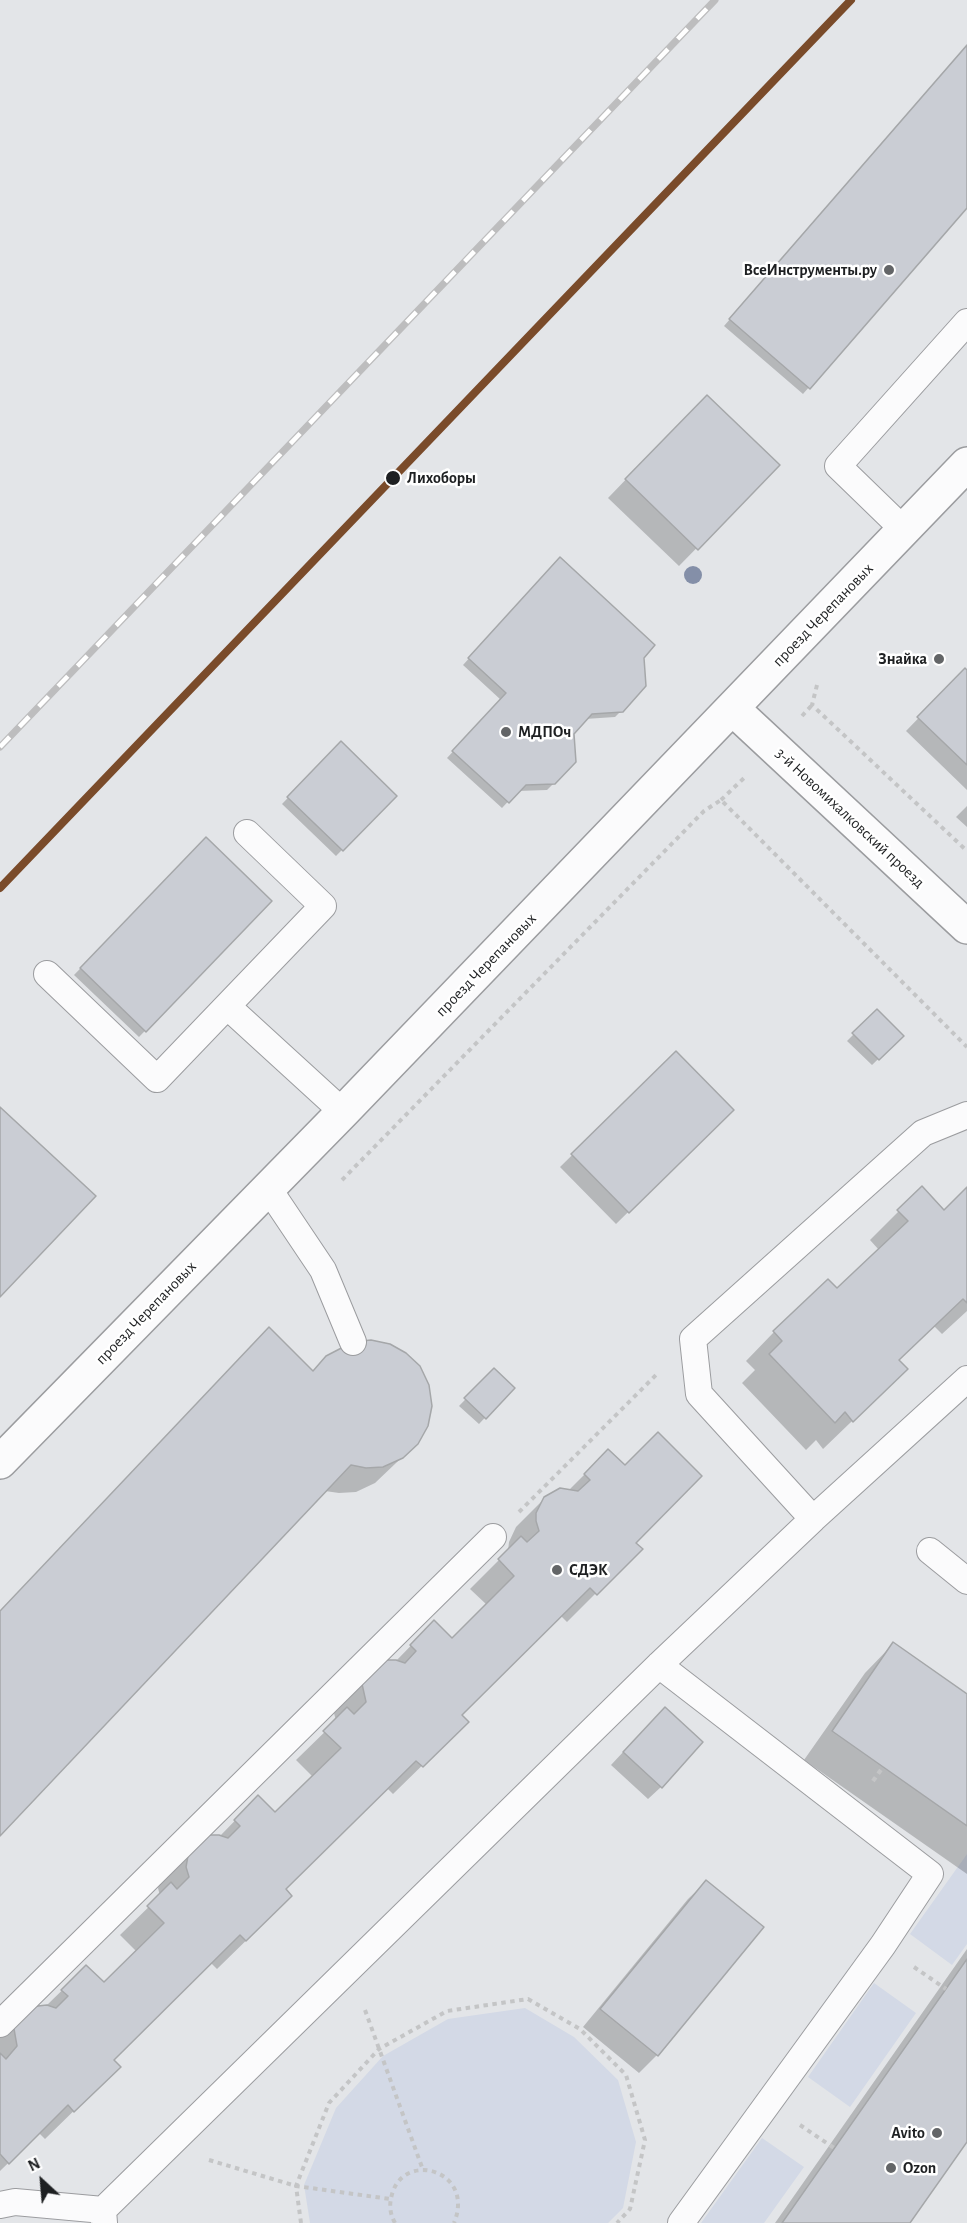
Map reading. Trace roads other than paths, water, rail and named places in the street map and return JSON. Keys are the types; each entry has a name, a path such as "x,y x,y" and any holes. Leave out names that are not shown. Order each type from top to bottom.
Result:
{"street":[{"name":"проезд Черепановых","path":"0,1462 344,1112 967,464"},
{"name":"3-й Новомихалковский проезд","path":"733,709 967,927"}],"lane":[{"path":"904,530 837,466 967,322"},
{"path":"47,974 157,1079 323,906 247,833"},
{"path":"227,1006 344,1112"},
{"path":"813,1519 699,1394 693,1339 923,1133 967,1114"},
{"path":"268,1188 324,1270 353,1342"},
{"path":"0,2205 15,2202 103,2216 167,2147 659,1665 813,1519 967,1379"},
{"path":"0,2024 493,1538"},
{"path":"930,1551 967,1581"},
{"path":"659,1665 930,1874 876,1954 681,2223"}],"railway":[{"path":"0,747 715,0"}],"place":[{"name":"ВсеИнструменты.ру","path":"889,270"},
{"name":"Лихоборы","path":"393,478"},
{"name":"Знайка","path":"939,659"},
{"name":"МДПОч","path":"506,732"},
{"name":"СДЭК","path":"557,1570"},
{"name":"Avito","path":"937,2133"},
{"name":"Ozon","path":"891,2168"}]}
